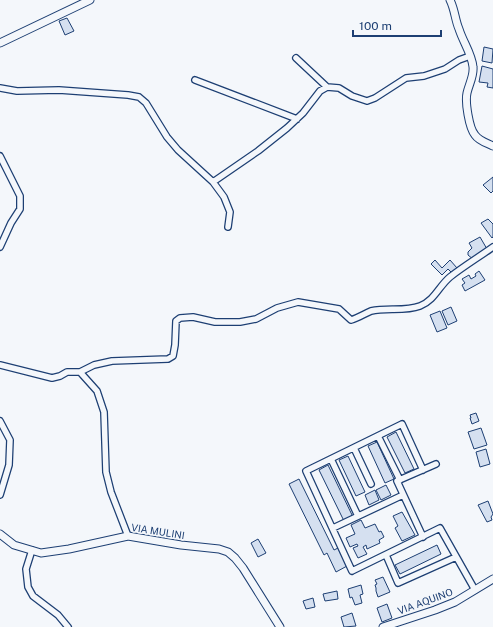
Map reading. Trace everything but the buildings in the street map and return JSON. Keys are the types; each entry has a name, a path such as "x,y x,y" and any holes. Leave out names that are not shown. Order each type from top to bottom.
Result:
{"street":[{"path":"0,43 90,0"},
{"path":"450,0 456,12 458,27 470,56 473,68 473,76 467,95 467,108 472,130 475,136 493,146"},
{"path":"213,182 258,151 297,119 304,113 320,91 327,87 339,88 352,96 367,101 375,98 406,78 424,76 445,69 459,60 470,56"},
{"path":"296,58 327,87"},
{"path":"195,80 297,119"},
{"path":"0,88 17,91 59,90 139,97 146,103 178,150 213,182 224,197 230,212 228,227"},
{"path":"0,156 20,196 20,209 11,223 0,247"},
{"path":"0,365 52,378 60,376 66,372 80,372 94,365 112,361 168,359 173,356 176,321 180,318 193,317 215,322 240,322 256,319 277,308 298,302 339,309 351,320 360,318 371,312 387,309 408,309 420,306 437,294 448,278 493,247"},
{"path":"80,372 97,391 104,412 106,472 111,492 128,536"},
{"path":"0,421 10,440 9,466 0,495"},
{"path":"423,470 402,424 306,471 352,571 440,528 475,590"},
{"path":"378,436 400,480"},
{"path":"354,448 371,484"},
{"path":"331,459 358,516"},
{"path":"423,537 397,481 436,464"},
{"path":"333,528 403,495"},
{"name":"VIA MULINI","path":"0,534 14,545 41,553 128,536 181,545 210,547 228,552 243,568 280,627"},
{"path":"32,550 26,569 28,587 33,596 58,615 68,627"},
{"path":"386,555 398,583 456,557"},
{"name":"VIA AQUINO","path":"383,627 455,602 493,579"},
{"path":"403,620 406,627"}]}
